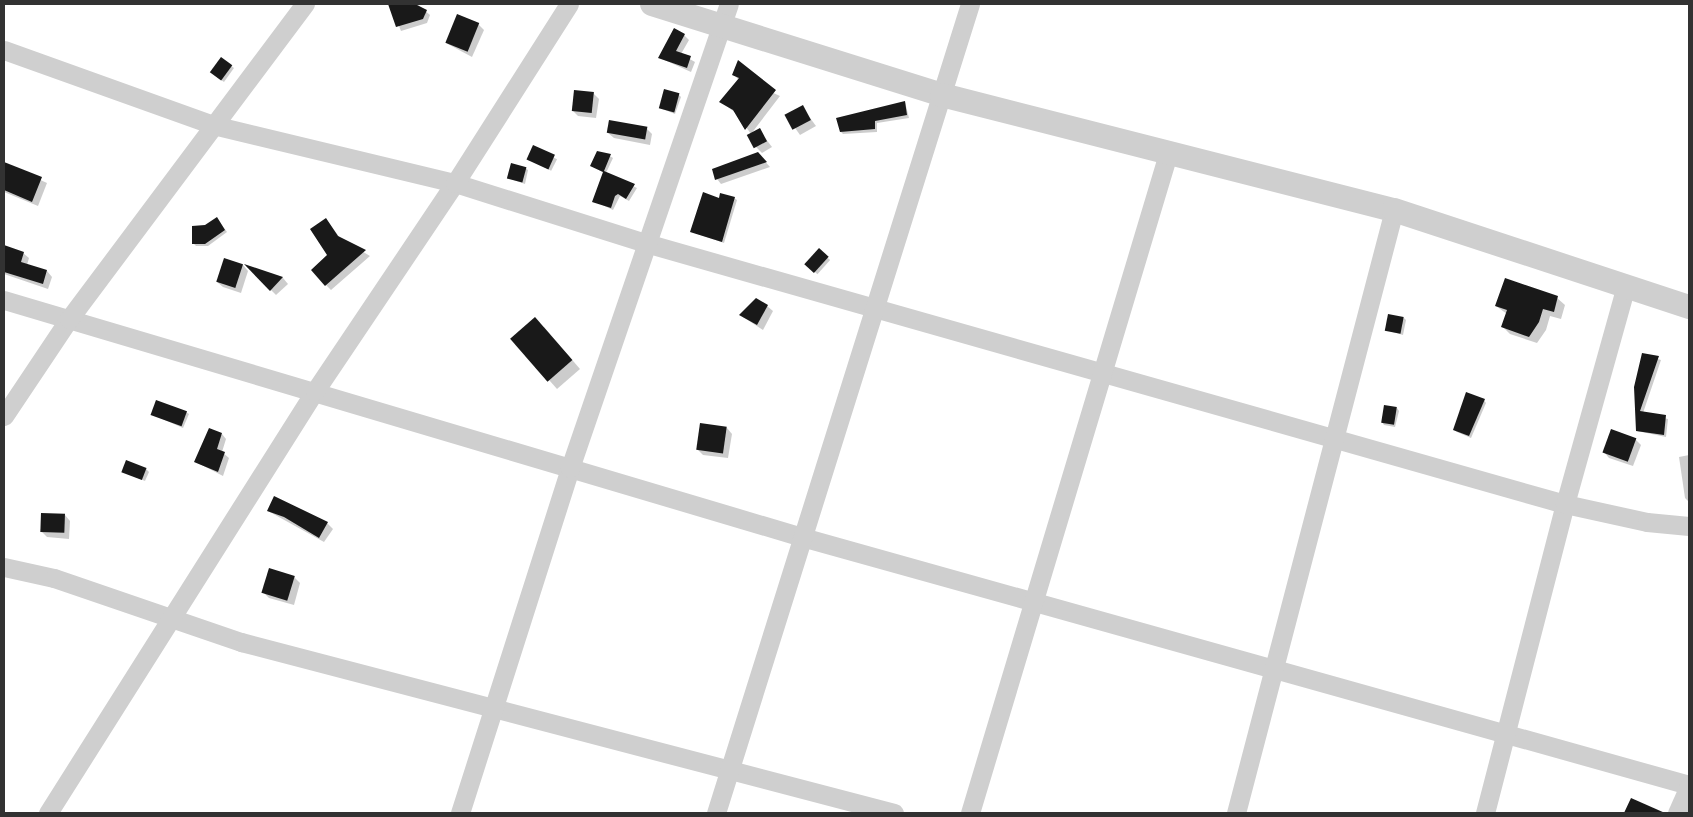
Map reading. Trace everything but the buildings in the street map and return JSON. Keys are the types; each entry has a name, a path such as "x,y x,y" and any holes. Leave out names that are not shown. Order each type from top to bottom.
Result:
{"street":[{"path":"4,416 69,319 213,125 306,4"},
{"path":"48,813 173,619 315,391 455,183 569,4"},
{"path":"652,4 725,15 942,95 1394,210 1689,307"},
{"path":"716,813 970,4"},
{"path":"460,813 496,707 570,468 649,244 725,15"},
{"path":"4,50 213,125 455,183 649,244 1336,437 1565,504 1647,522 1689,526"},
{"path":"970,813 1168,154"},
{"path":"1236,813 1394,210"},
{"path":"1485,813 1565,504 1626,286"},
{"path":"4,300 802,537 1689,785 1677,813"},
{"path":"4,567 54,578 241,642 730,768 894,813"}]}
